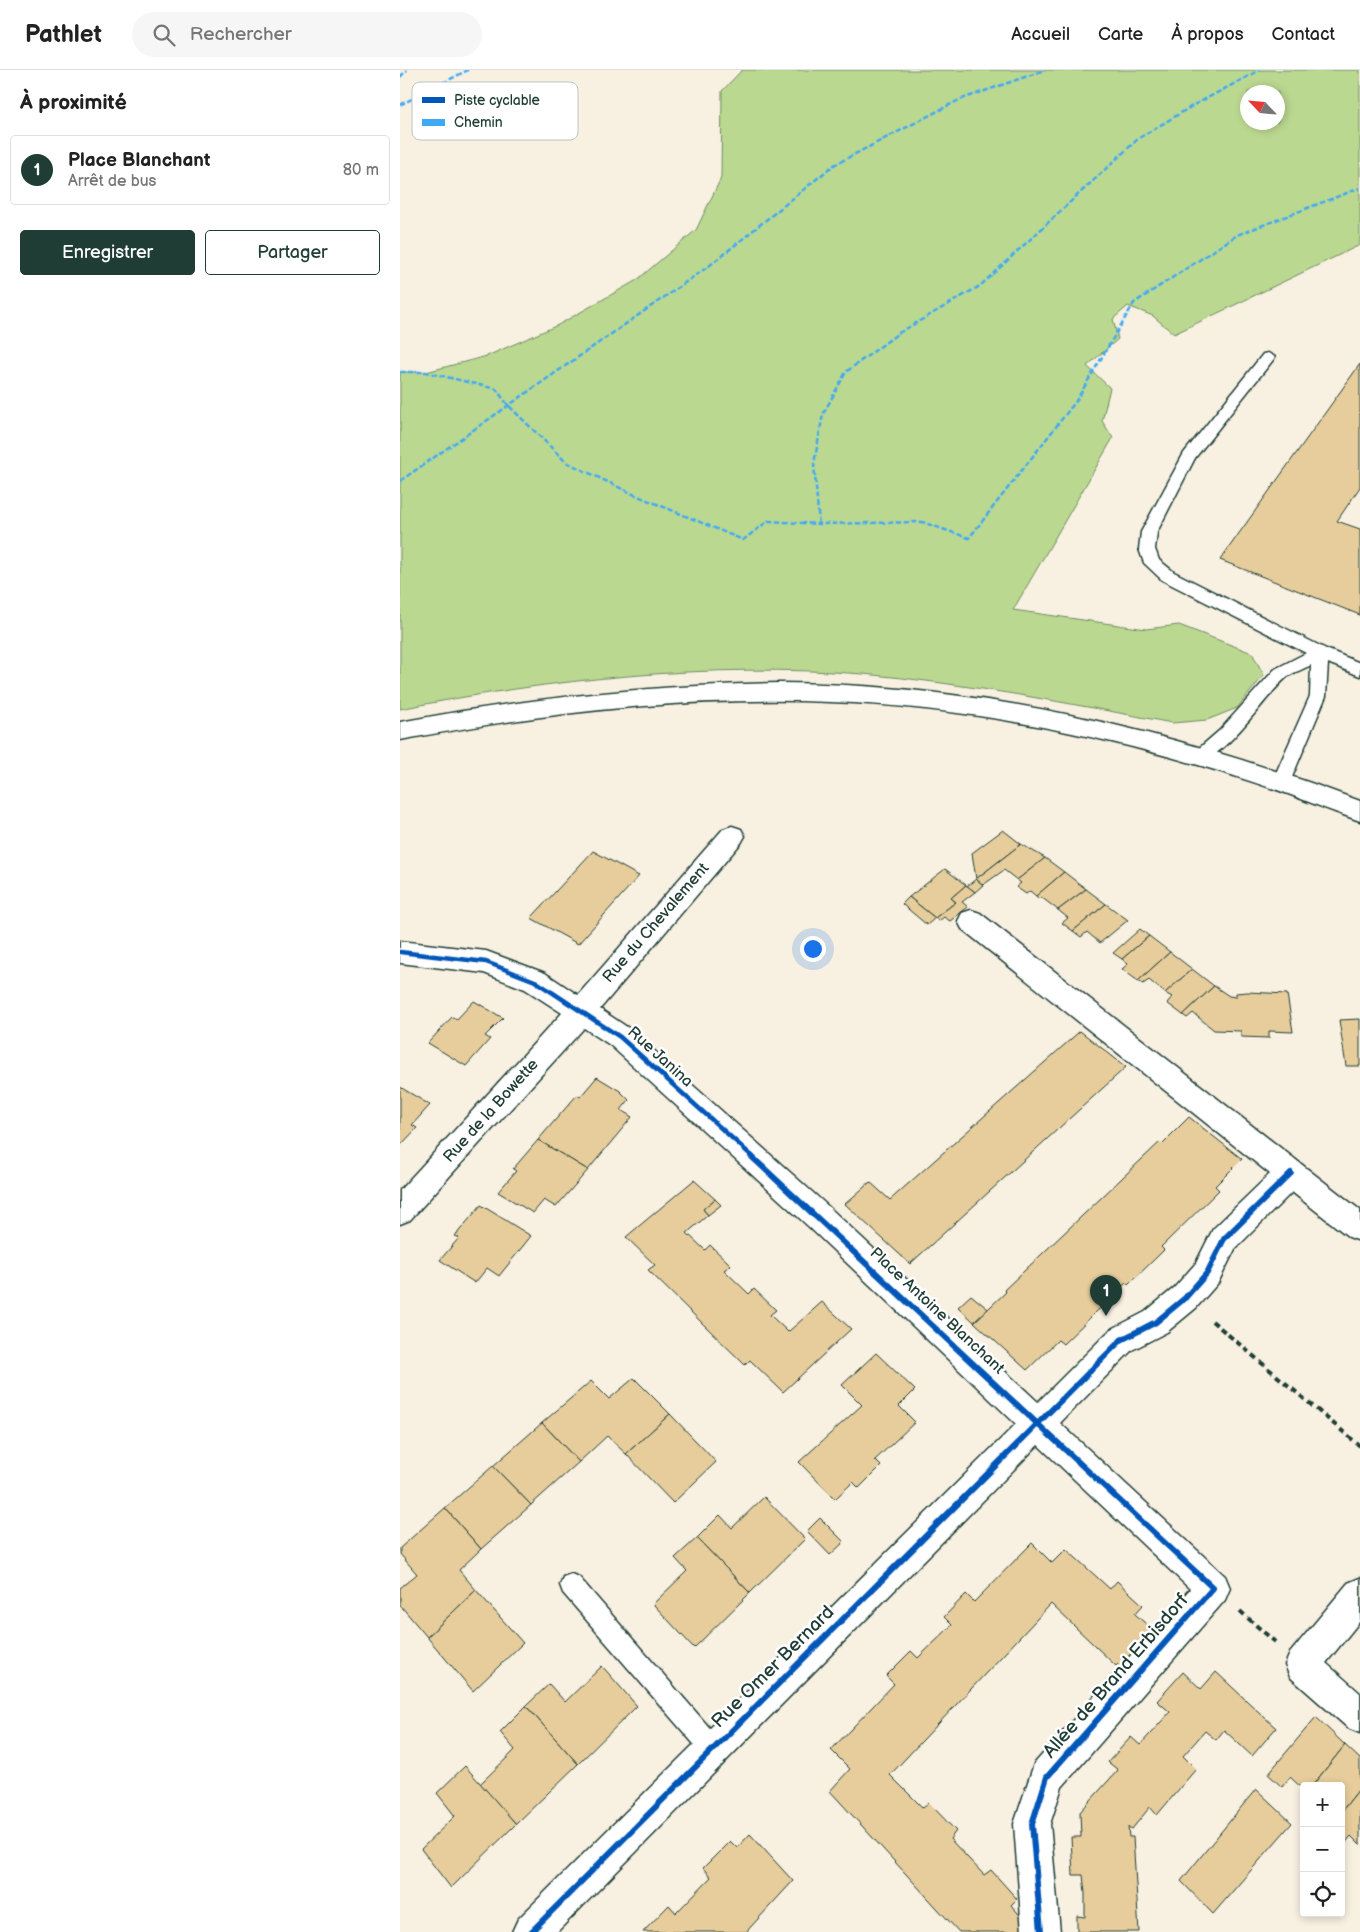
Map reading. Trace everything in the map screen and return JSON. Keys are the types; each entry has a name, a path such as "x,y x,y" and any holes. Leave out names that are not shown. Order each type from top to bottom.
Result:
{"street":[{"path":"400,731 460,719 548,706 643,698 775,692 830,693 933,702 1068,722 1127,735 1280,782 1360,811"},
{"name":"Rue du Chevalement","path":"581,1011 732,836"},
{"path":"971,921 1360,1228"},
{"name":"Rue Janina","path":"400,952 486,962 535,981 620,1037 819,1217"},
{"name":"Rue de la Bowette","path":"400,1211 581,1011"},
{"path":"1037,1423 1121,1340 1156,1322 1185,1298 1207,1273 1224,1239 1291,1173"},
{"name":"Place Antoine Blanchant","path":"819,1217 1213,1588"},
{"name":"Rue Omer Bernard","path":"531,1932 1037,1423"},
{"name":"Allée de Brand Erbisdorf","path":"1041,1932 1032,1824 1047,1777 1213,1588"},
{"path":"1360,1595 1302,1665 1360,1716"}],"lane":[{"path":"1268,357 1189,456 1150,532 1147,549 1152,563 1168,576 1320,653 1360,670"},
{"path":"1199,756 1226,734 1281,673 1320,653"},
{"path":"1280,782 1298,748 1318,696 1320,653"},
{"path":"571,1585 713,1749"}],"path":[{"path":"1185,1298 1360,1446"},
{"path":"1213,1588 1302,1665"}],"green space":[{"path":"742,70 1360,70 1360,245 1174,334 1153,316 1128,306 1113,319 1118,339 1087,366 1110,388 1102,421 1113,438 1013,610 1146,629 1179,625 1252,653 1264,675 1237,708 1207,720 1172,723 1018,695 901,678 806,671 748,670 689,672 572,682 514,689 400,709 400,372 426,372 487,356 558,325 637,280 696,230 721,178 722,91"}],"building":[{"path":"1360,364 1360,487 1337,521 1360,529 1360,615 1220,560"},
{"path":"1003,830 1021,844 976,879 972,853"},
{"path":"1021,844 1045,858 1017,880 1004,870 983,885 976,879"},
{"path":"593,851 639,876 578,944 531,918"},
{"path":"1045,858 1064,872 1036,896 1030,891 1026,894 1016,887 1021,883 1017,880"},
{"path":"945,869 966,885 951,898 956,902 935,918 909,897"},
{"path":"1064,872 1086,889 1058,910 1041,897 1039,899 1036,896"},
{"path":"976,879 983,885 975,892 967,886"},
{"path":"966,885 975,892 962,902 968,907 950,921 944,917 939,921 935,918 956,902 951,898"},
{"path":"1086,889 1106,904 1073,931 1062,923 1068,918 1058,910"},
{"path":"909,897 935,918 927,925 902,904"},
{"path":"1106,904 1128,920 1100,943 1087,932 1081,937 1073,931"},
{"path":"1140,929 1149,936 1122,959 1113,953"},
{"path":"1149,936 1170,952 1138,981 1122,969 1128,964 1122,959"},
{"path":"1170,952 1192,969 1165,993 1149,980 1143,984 1138,981"},
{"path":"1192,969 1214,986 1183,1015 1167,1003 1172,997 1165,993"},
{"path":"1214,986 1229,996 1236,997 1236,993 1247,992 1287,994 1293,1032 1269,1031 1269,1038 1241,1037 1241,1031 1214,1030 1193,1013 1187,1018 1183,1015"},
{"path":"474,1001 503,1018 485,1036 490,1039 466,1066 428,1043 452,1017 457,1019"},
{"path":"1360,1019 1360,1066 1346,1066 1339,1020"},
{"path":"1080,1031 1126,1067 910,1264 845,1204 870,1182 890,1200"},
{"path":"597,1077 620,1091 629,1100 621,1110 632,1117 588,1170 538,1140 577,1095 580,1097"},
{"path":"400,1087 430,1105 412,1125 417,1128 400,1146"},
{"path":"1189,1117 1242,1159 1215,1186 1219,1190 1161,1247 1164,1250 1128,1285 1126,1283 1063,1344 1058,1340 1027,1370 974,1322 1006,1292 1004,1290 1160,1142 1162,1144"},
{"path":"538,1140 588,1170 556,1207 544,1200 533,1213 498,1192 516,1171 513,1169"},
{"path":"694,1180 715,1199 703,1209 708,1215 687,1233 705,1250 710,1245 731,1265 724,1270 749,1294 754,1289 776,1310 770,1315 788,1332 822,1302 851,1329 783,1392 750,1360 745,1365 648,1270 655,1265 626,1237"},
{"path":"715,1199 721,1205 708,1215 703,1209"},
{"path":"481,1205 531,1236 499,1276 487,1268 475,1283 440,1260 459,1238 455,1236"},
{"path":"971,1295 988,1309 974,1322 958,1307"},
{"path":"876,1353 915,1390 899,1406 915,1422 875,1460 881,1466 859,1488 853,1482 835,1499 799,1462 862,1405 842,1385"},
{"path":"634,1378 670,1414 626,1454 607,1436 579,1462 542,1423 591,1381 609,1399"},
{"path":"670,1414 716,1462 673,1503 626,1454"},
{"path":"542,1423 579,1462 531,1505 493,1466"},
{"path":"493,1466 531,1505 481,1549 445,1508"},
{"path":"764,1497 805,1539 750,1593 697,1538 720,1515 732,1528"},
{"path":"445,1508 481,1549 459,1570 476,1590 427,1637 400,1605 400,1588 417,1574 400,1554 400,1548"},
{"path":"820,1518 844,1542 830,1555 807,1531"},
{"path":"697,1538 750,1593 694,1648 653,1604 687,1571 675,1558"},
{"path":"1032,1543 1052,1563 1066,1549 1110,1589 1117,1581 1143,1605 1135,1614 1154,1631 1122,1666 1118,1664 1116,1666 1051,1604 890,1775 923,1808 929,1803 956,1831 950,1839 984,1875 991,1870 1017,1899 1011,1905 1025,1921 1025,1932 959,1932 830,1791 850,1769 831,1750 894,1684 886,1676 911,1651 918,1658 952,1625 944,1617 966,1594 974,1602"},
{"path":"476,1590 523,1643 473,1691 427,1637"},
{"path":"602,1666 637,1706 578,1764 526,1706 549,1684 565,1702"},
{"path":"1183,1672 1201,1689 1216,1672 1276,1728 1252,1756 1224,1730 1216,1740 1205,1731 1183,1756 1196,1769 1157,1815 1150,1807 1132,1829 1128,1827 1129,1837 1133,1837 1139,1932 1077,1932 1077,1916 1085,1917 1085,1893 1083,1875 1073,1875 1071,1837 1081,1837 1080,1812 1118,1770 1108,1762 1131,1737 1140,1745 1170,1712 1157,1701"},
{"path":"526,1706 578,1764 516,1824 480,1784 515,1750 500,1732"},
{"path":"1316,1717 1345,1745 1315,1782 1300,1782 1300,1786 1290,1777 1282,1787 1268,1774"},
{"path":"1345,1745 1360,1759 1360,1788 1345,1807 1345,1782 1315,1782"},
{"path":"465,1766 516,1824 451,1888 421,1849 455,1816 437,1793"},
{"path":"1360,1788 1360,1845 1351,1836 1345,1844 1345,1807"},
{"path":"1256,1789 1292,1823 1213,1914 1181,1881"},
{"path":"750,1834 793,1881 746,1932 643,1932 669,1905 676,1913 711,1877 703,1868 730,1841 737,1848"}],"marked path":[{"path":"400,77 407,70"},
{"path":"445,82 468,70"},
{"path":"400,481 709,266 834,165 959,100 1045,70"},
{"path":"819,524 814,464 823,414 846,372 897,334 980,286 1139,138 1194,105 1260,70"},
{"path":"400,105 412,99"},
{"path":"400,372 426,372 496,389 508,405 566,462 633,494 743,540 768,521 819,524 922,522 969,538 1076,401 1134,303 1237,235 1360,188"}],"cycle path":[{"path":"400,952 486,962 535,981 620,1037 819,1217 1213,1588 1047,1777 1032,1824 1041,1932"},
{"path":"531,1932 1121,1340 1156,1322 1185,1298 1207,1273 1224,1239 1291,1173"}],"place":[{"name":"Place Blanchant","path":"1106,1316"}]}
